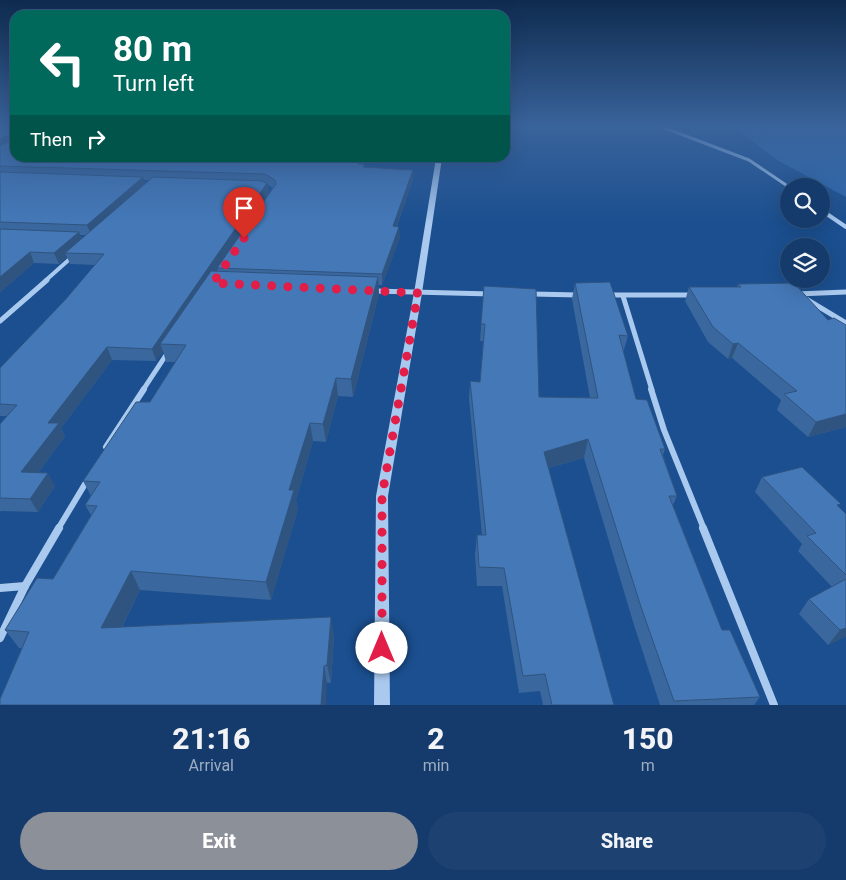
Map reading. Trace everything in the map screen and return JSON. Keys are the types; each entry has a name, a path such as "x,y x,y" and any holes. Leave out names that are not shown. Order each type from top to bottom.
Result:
{"street":[{"path":"743,158 780,182"},
{"path":"382,705 382,496 439,162"},
{"path":"830,216 846,227"},
{"path":"0,321 78,251"},
{"path":"370,290 496,294"},
{"path":"788,294 846,292"},
{"path":"526,294 584,295"},
{"path":"797,294 846,322"},
{"path":"604,295 701,295"},
{"path":"623,296 664,430 774,705"},
{"path":"102,454 170,348"},
{"path":"0,638 24,586 92,471"},
{"path":"0,588 24,586"}],"shaded area":[{"path":"774,158 846,158 846,197 830,188 830,178 811,178"}],"building":[{"path":"0,158 10,158 10,162 359,162 358,164 365,164 363,167 413,170 393,226 399,227 382,274 217,268 276,184 275,180 265,174 0,166"},
{"path":"0,172 143,177 87,225 0,222"},
{"path":"153,177 262,181 267,183 152,349 107,347 48,423 59,423 21,472 48,473 30,499 0,498 0,424 17,405 0,404 0,368 65,300 104,254 65,253"},
{"path":"0,229 79,232 54,253 30,252 0,277"},
{"path":"211,271 378,277 351,379 336,378 323,424 310,423 289,490 294,490 266,582 131,571 101,628 331,617 321,705 0,705 0,699 29,632 5,630 37,578 53,579 97,506 85,505 100,482 83,481 136,402 150,402 186,345 160,344"},
{"path":"610,282 628,336 619,335 636,399 647,400 665,449 660,449 677,496 669,496 722,630 730,630 760,697 674,701 641,607 588,439 544,452 614,705 552,705 545,674 523,676 504,568 479,567 477,535 486,535 470,381 480,382 485,324 481,324 484,286 536,289 539,397 598,398 575,283"},
{"path":"780,283 780,288 799,288 828,320 834,318 846,325 846,414 816,422 784,394 797,391 738,343 733,344 713,327 689,287 741,287 738,284"},
{"path":"802,467 841,504 837,505 846,514 846,575 807,536 816,533 762,477"},
{"path":"846,579 846,628 840,630 809,599"}],"route":[{"path":"244,238 213,283 418,293 382,496 382,648"}]}
